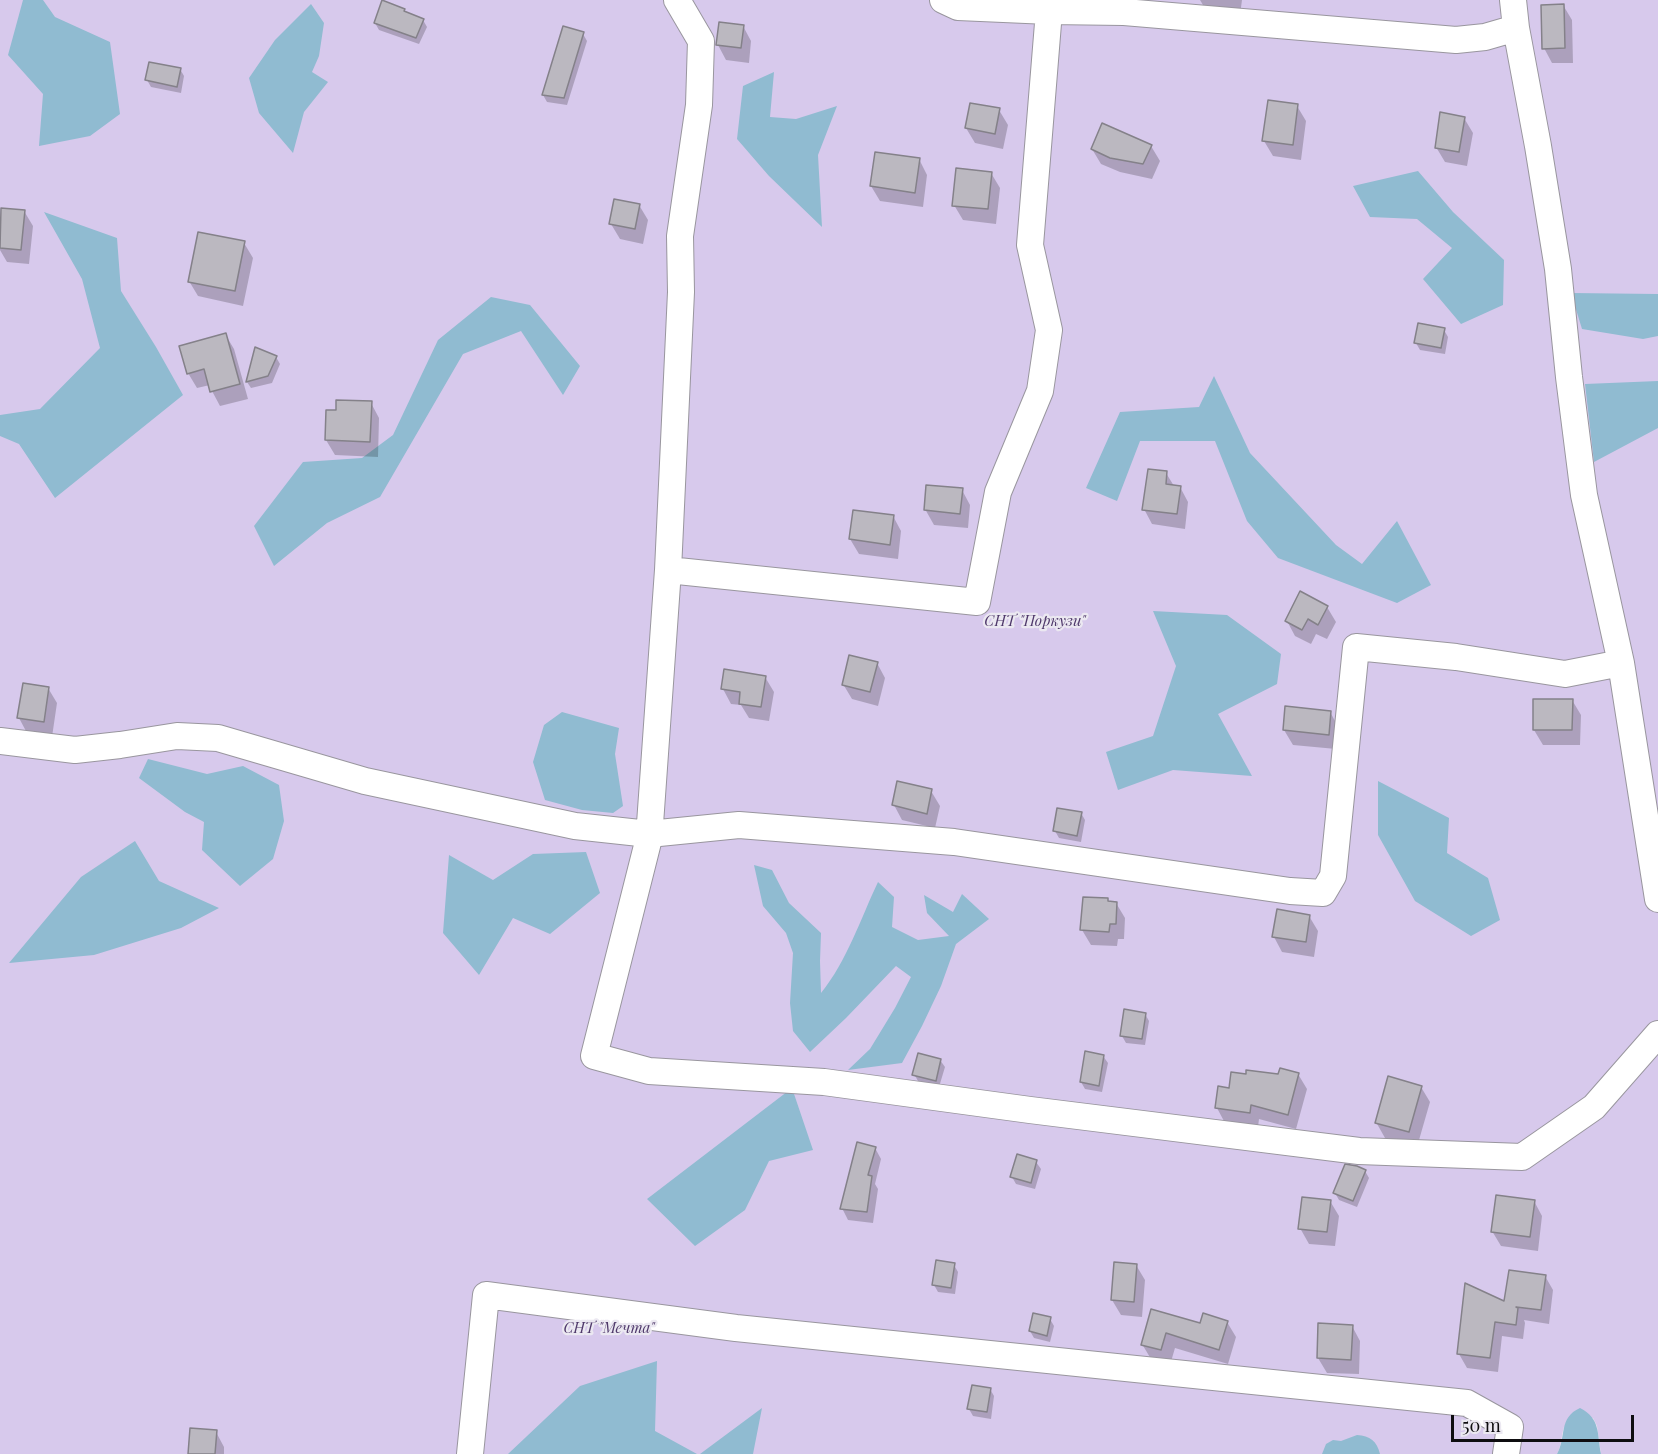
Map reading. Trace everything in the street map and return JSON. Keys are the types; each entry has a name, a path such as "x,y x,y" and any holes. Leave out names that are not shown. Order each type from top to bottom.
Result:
{"street":[{"path":"677,0 701,41 699,105 680,236 681,292 668,570 649,834 594,1056 650,1071 824,1082 1359,1151 1522,1157 1594,1107 1658,1034"},
{"path":"943,0 958,7 1124,12 1456,40 1485,38 1516,28"},
{"path":"1513,0 1558,269 1584,495 1621,663 1658,898"},
{"path":"668,570 977,602 998,492 1040,391 1049,330 1030,245 1049,11"},
{"path":"0,741 75,750 177,736 218,738 365,781 576,826 649,834 739,825 954,842 1290,891 1323,892 1334,876 1356,647 1456,657 1565,674 1621,663"},
{"path":"470,1454 486,1295 736,1328 1467,1403 1510,1427 1506,1454"}],"green space":[{"name":"СНТ \"Поркузи\"","path":"0,0 1658,0 1658,1454 1601,1454 1597,1426 1593,1418 1564,1427 1557,1454 0,1454"}],"water":[{"path":"23,0 43,0 55,17 110,42 120,114 90,136 39,146 43,94 8,55"},
{"path":"311,4 324,23 319,56 312,72 328,82 304,112 293,153 259,113 249,78 275,40"},
{"path":"774,72 770,117 796,119 837,106 818,155 822,227 769,176 737,139 743,86"},
{"path":"1418,171 1453,212 1504,260 1503,305 1461,324 1423,279 1452,248 1417,219 1370,217 1353,186"},
{"path":"44,212 117,238 121,291 183,395 55,498 19,444 0,436 0,415 40,409 100,348 82,279"},
{"path":"1571,293 1658,294 1658,336 1643,339 1582,329"},
{"path":"491,297 530,305 580,366 563,395 521,331 463,354 380,497 327,523 274,566 254,526 303,462 362,458 393,435 438,340"},
{"path":"1214,376 1250,453 1336,545 1362,564 1397,521 1431,585 1397,603 1278,558 1247,521 1215,441 1140,441 1117,501 1086,488 1120,412 1199,407"},
{"path":"1658,381 1658,428 1594,462 1585,384"},
{"path":"1153,611 1227,615 1281,654 1277,684 1218,714 1252,776 1173,770 1118,790 1106,752 1153,736 1176,666"},
{"path":"562,712 619,728 615,754 623,806 613,813 582,810 545,800 533,762 544,725"},
{"path":"148,759 207,774 243,766 279,785 284,821 273,859 240,886 202,850 204,822 185,812 139,778"},
{"path":"1378,781 1449,818 1447,853 1488,878 1500,920 1471,936 1415,901 1378,835"},
{"path":"135,841 159,881 219,908 181,928 94,955 9,963 81,877"},
{"path":"586,852 600,893 550,934 513,918 479,975 443,933 449,855 493,880 533,854"},
{"path":"754,865 772,870 789,903 821,933 821,993 846,954 878,882 894,897 892,927 918,940 949,936 927,913 924,895 953,912 962,894 989,919 956,944 941,986 902,1063 848,1070 870,1049 911,977 896,966 810,1052 793,1031 790,1003 793,953 786,933 763,906"},
{"path":"792,1088 813,1150 769,1161 745,1210 695,1246 647,1199"},
{"path":"657,1361 655,1431 697,1454 508,1454 580,1386"},
{"path":"762,1408 753,1454 700,1454"},
{"path":"1580,1408 1587,1412 1595,1422 1601,1454 1557,1454 1566,1422 1573,1412"},
{"path":"1357,1435 1372,1440 1380,1454 1322,1454 1326,1444 1333,1440 1341,1441"}],"building":[{"path":"382,0 424,19 416,38 374,23"},
{"path":"1564,4 1565,48 1542,49 1541,5"},
{"path":"719,22 744,25 741,48 716,45"},
{"path":"563,26 584,32 564,98 542,95"},
{"path":"149,62 181,68 177,87 145,80"},
{"path":"1268,100 1298,104 1293,145 1262,141"},
{"path":"970,103 1000,108 995,134 965,128"},
{"path":"1440,112 1465,117 1459,152 1435,148"},
{"path":"1102,123 1152,145 1143,164 1110,158 1091,149"},
{"path":"875,152 920,158 915,193 870,186"},
{"path":"956,168 992,172 988,209 952,206"},
{"path":"614,199 640,204 635,229 609,224"},
{"path":"1,208 25,210 21,250 0,248"},
{"path":"198,232 245,241 235,291 188,282"},
{"path":"1418,323 1445,328 1441,348 1414,343"},
{"path":"226,333 240,384 210,392 204,369 187,374 179,346"},
{"path":"255,347 277,356 268,376 246,382"},
{"path":"336,400 372,401 370,442 325,440 326,410 336,410"},
{"path":"1148,469 1167,471 1166,484 1181,486 1177,514 1142,510"},
{"path":"926,485 963,488 960,514 924,510"},
{"path":"853,510 894,515 890,545 849,539"},
{"path":"1300,591 1328,606 1318,625 1308,619 1302,630 1285,621"},
{"path":"849,655 878,662 870,692 842,685"},
{"path":"724,669 766,676 761,707 739,704 740,692 721,689"},
{"path":"23,683 49,687 44,722 17,718"},
{"path":"1533,699 1573,699 1572,730 1533,730"},
{"path":"1285,706 1331,711 1329,735 1283,730"},
{"path":"897,781 932,789 927,814 892,805"},
{"path":"1057,808 1082,812 1077,836 1053,831"},
{"path":"1083,897 1108,898 1108,901 1117,902 1116,924 1110,924 1109,932 1080,930"},
{"path":"1277,909 1310,915 1306,942 1272,937"},
{"path":"1124,1009 1146,1013 1142,1039 1120,1036"},
{"path":"1085,1051 1104,1055 1099,1086 1080,1082"},
{"path":"918,1053 941,1059 936,1081 912,1075"},
{"path":"1280,1068 1299,1073 1288,1115 1251,1105 1250,1113 1215,1108 1218,1086 1229,1088 1231,1072 1246,1074 1246,1070 1278,1074"},
{"path":"1388,1076 1422,1086 1409,1132 1375,1123"},
{"path":"857,1142 876,1147 868,1175 872,1176 867,1212 840,1209"},
{"path":"1017,1154 1037,1160 1031,1183 1010,1177"},
{"path":"1345,1164 1366,1170 1353,1201 1333,1193"},
{"path":"1496,1195 1535,1200 1530,1237 1491,1232"},
{"path":"1302,1197 1331,1200 1327,1232 1298,1229"},
{"path":"936,1260 955,1263 951,1288 932,1285"},
{"path":"1114,1262 1137,1264 1134,1302 1111,1300"},
{"path":"1509,1270 1546,1275 1541,1310 1516,1307 1518,1308 1516,1325 1495,1322 1490,1358 1457,1354 1465,1283 1504,1301"},
{"path":"1151,1309 1200,1323 1203,1313 1228,1321 1219,1350 1166,1333 1161,1350 1141,1345"},
{"path":"1033,1313 1051,1317 1047,1336 1029,1331"},
{"path":"1318,1323 1353,1325 1351,1360 1317,1358"},
{"path":"972,1385 991,1388 987,1412 967,1409"},
{"path":"190,1428 217,1430 215,1454 188,1454"}],"park label":[{"name":"СНТ \"Мечта\"","path":"609,1328"}]}
